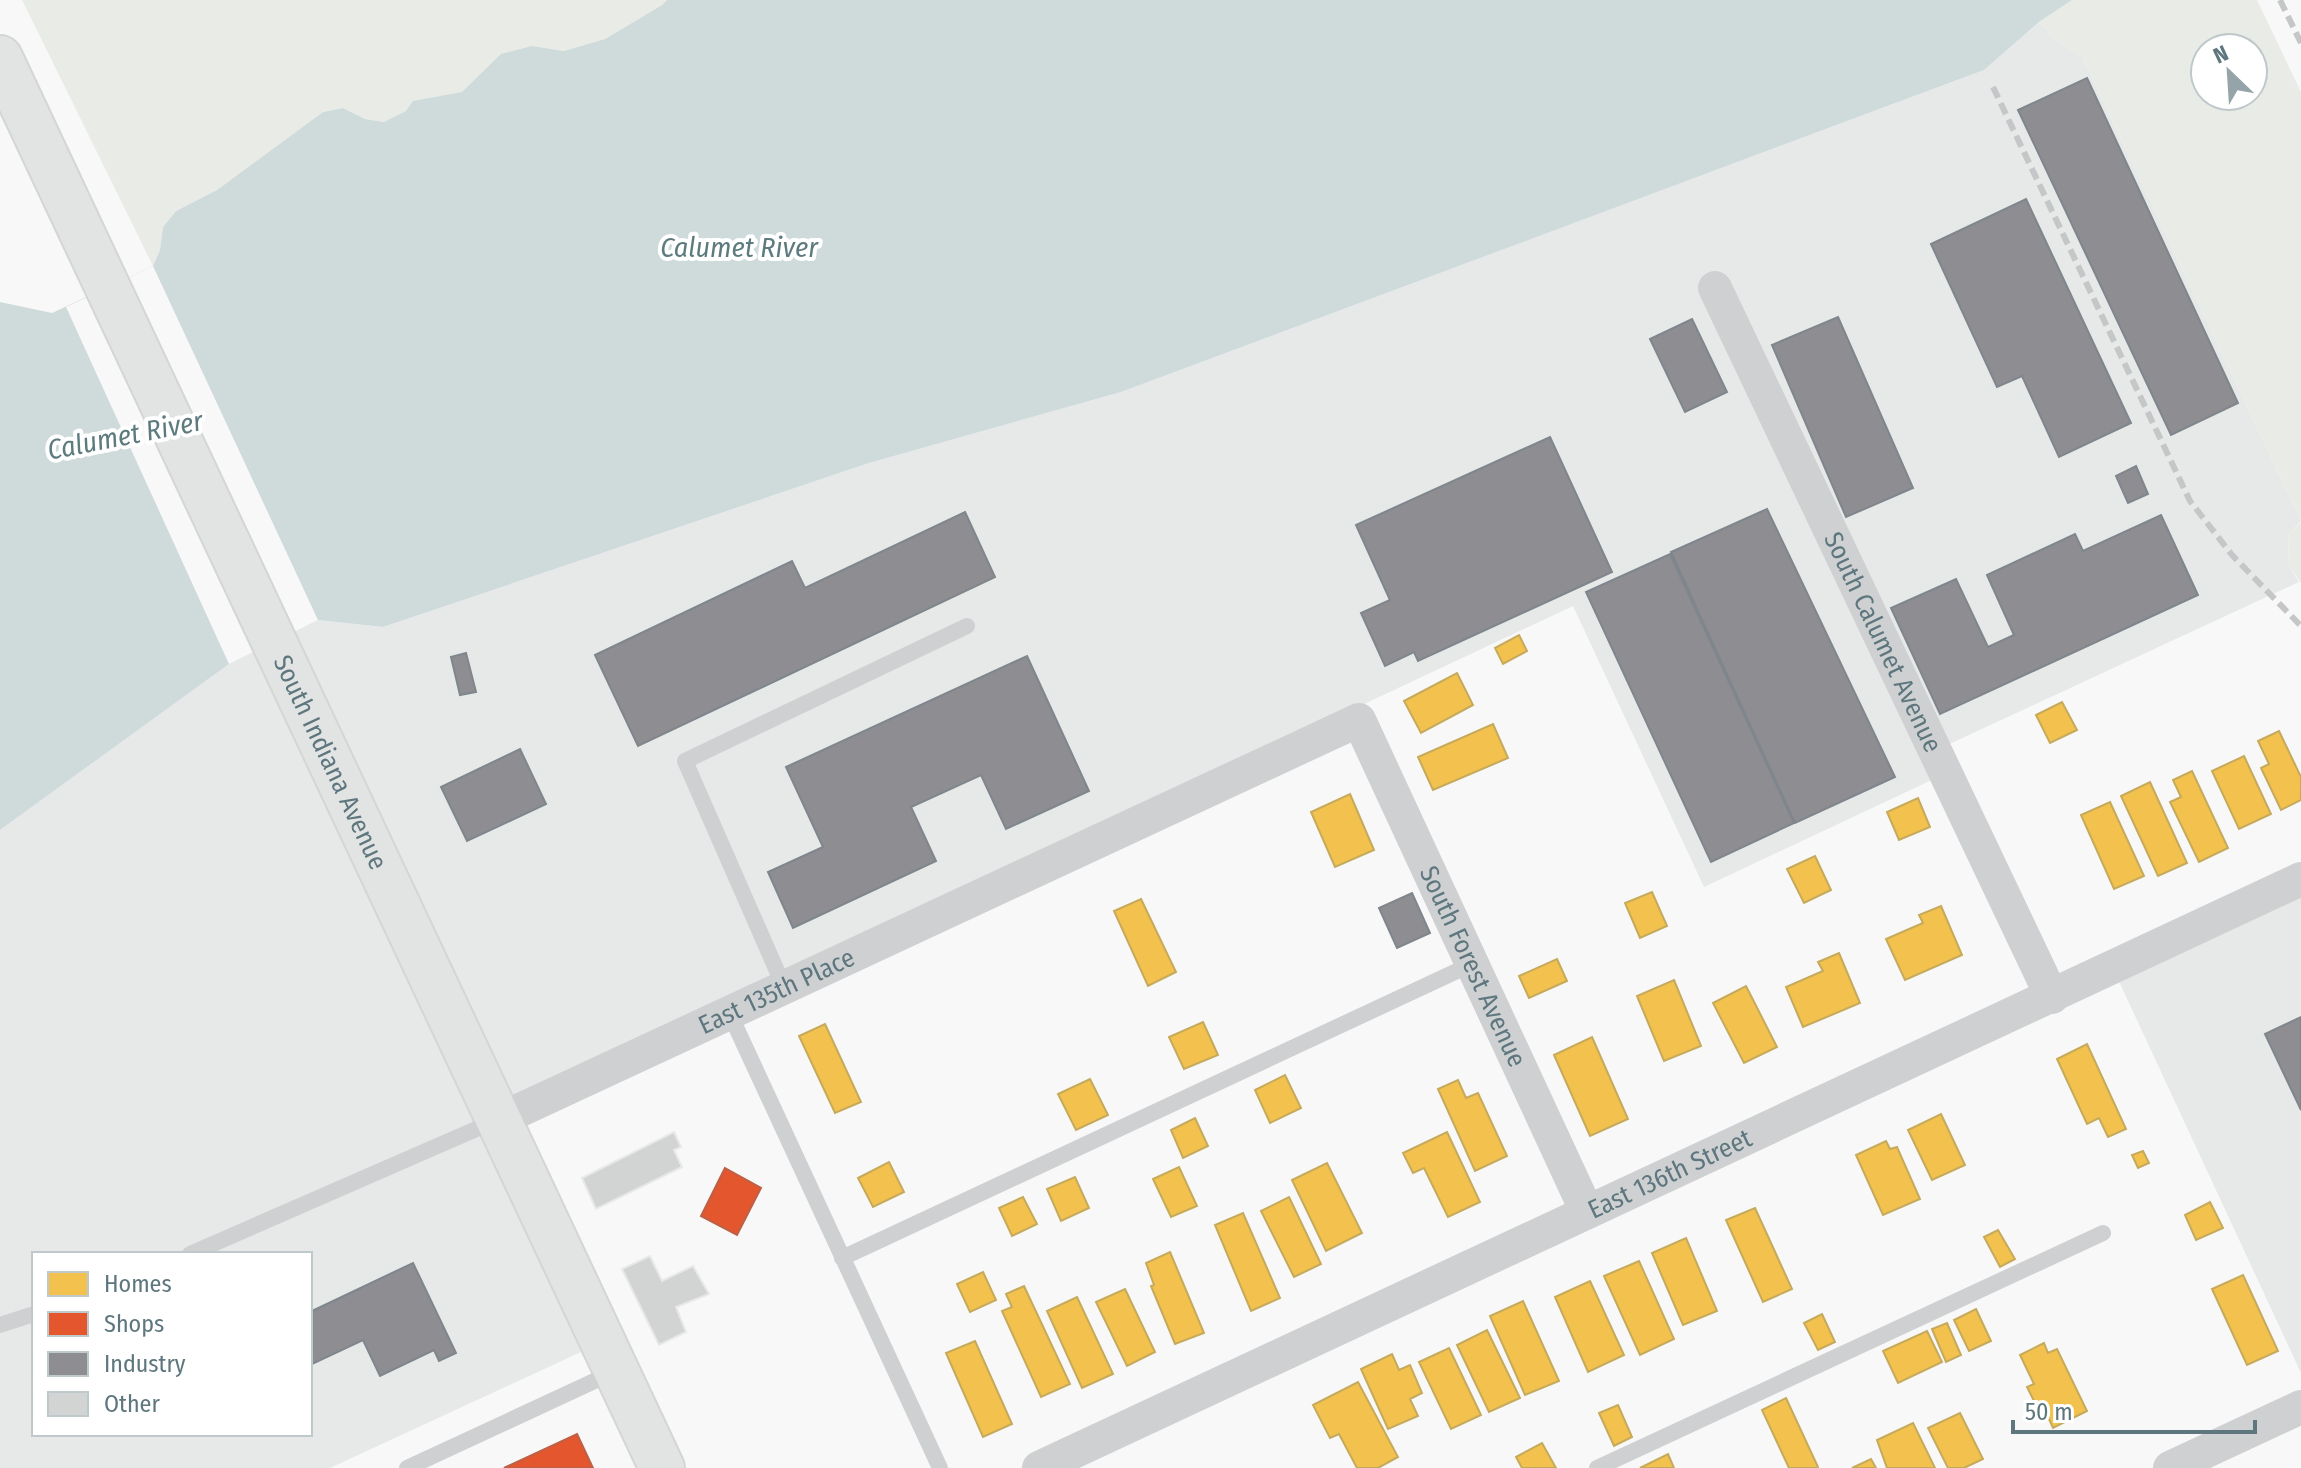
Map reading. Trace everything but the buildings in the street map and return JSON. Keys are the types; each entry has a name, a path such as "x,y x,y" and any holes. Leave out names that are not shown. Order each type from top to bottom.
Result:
{"main road":[{"name":"South Indiana Avenue","path":"0,58 662,1468"}],"street":[{"name":"South Calumet Avenue","path":"1715,288 2052,997"},
{"name":"East 135th Place","path":"499,1120 1359,720"},
{"name":"South Forest Avenue","path":"1359,720 1587,1212"},
{"name":"East 136th Street","path":"1039,1468 2301,879"},
{"path":"2170,1468 2301,1407"}],"lane":[{"path":"784,987 685,761 967,626"},
{"path":"842,1258 1472,964"},
{"path":"729,1012 940,1468"},
{"name":"East 135th Place","path":"195,1252 499,1120"},
{"path":"1597,1468 2103,1233"},
{"path":"0,1325 32,1315"},
{"path":"407,1468 616,1370"}],"shaded area":[{"path":"22,0 667,0 605,39 564,51 532,46 462,92 384,122 365,119 343,108 323,112 217,190 176,211 163,227 160,250 153,266"},
{"path":"2072,0 2257,0 2301,92 2301,521 2082,56 2056,40 2039,22"},
{"path":"2039,22 2056,40 2082,56 2301,521 2288,535 2289,566 2299,582 1943,747 1953,770 1704,887 1573,606 488,1115 594,1346 330,1468 0,1468 0,830 229,664 318,620 383,627 869,463 1121,392 1984,70"},
{"path":"2301,522 2301,583 2289,566 2288,535"},
{"path":"2301,873 2301,1373 2110,962"}],"water":[{"name":"Calumet River","path":"667,0 2072,0 2039,22 1984,70 1121,392 869,463 383,627 318,620 229,664 0,830 0,302 52,313 153,266 160,250 163,227 176,211 217,190 323,112 343,108 365,119 384,122 406,111 413,101 462,92 501,54 532,46 564,51 605,39"}],"pier":[{"path":"153,266 318,620 229,664 66,307"}],"railway":[{"path":"2280,0 2301,43"},
{"path":"1993,87 2190,501 2232,555 2301,626"}]}
